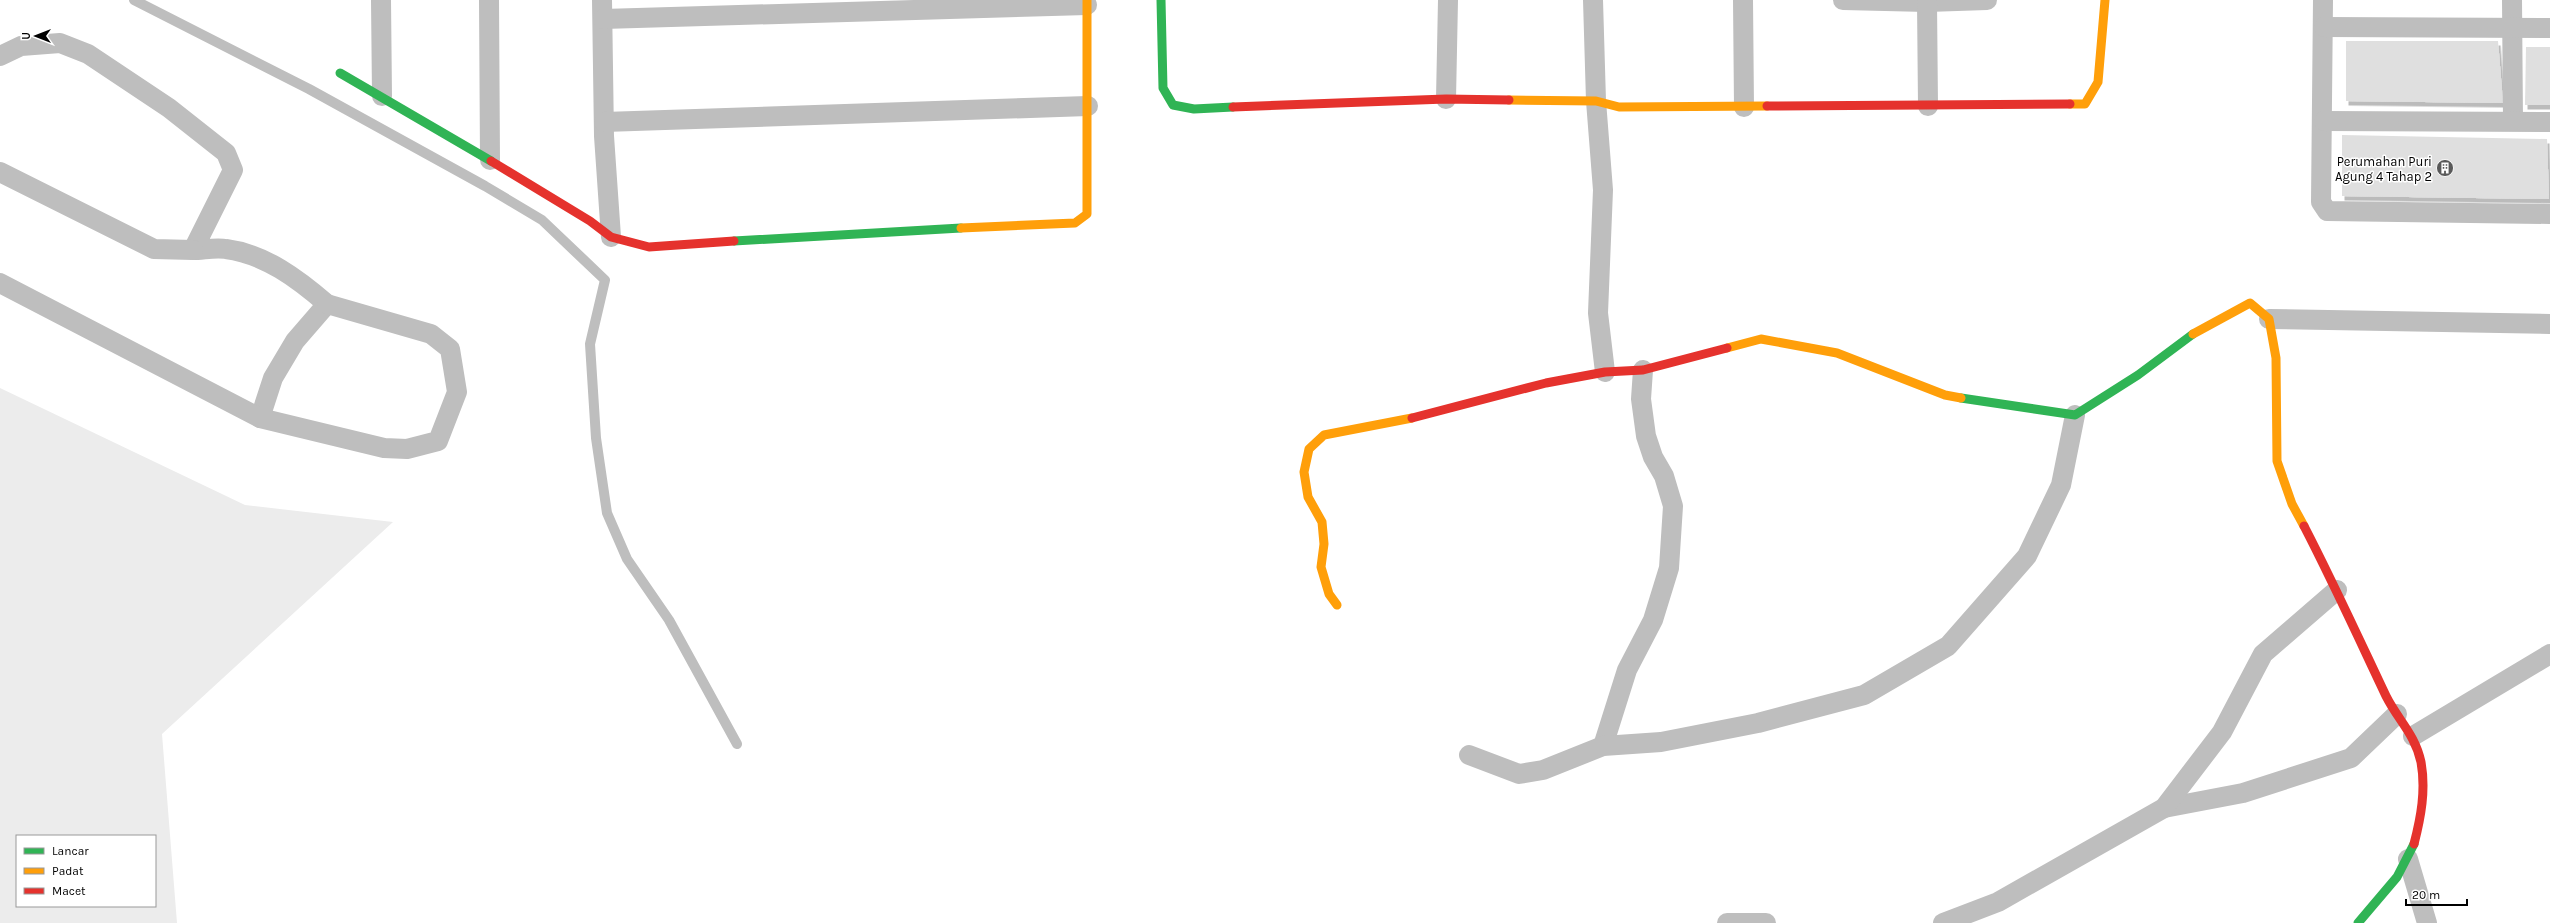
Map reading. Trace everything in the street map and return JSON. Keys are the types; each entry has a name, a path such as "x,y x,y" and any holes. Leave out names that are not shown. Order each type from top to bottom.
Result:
{"street":[{"path":"381,0 382,96"},
{"path":"489,0 490,160"},
{"path":"1161,0 1163,88 1173,105 1194,109 1446,99 1596,100 1619,107 2085,104 2098,82 2105,0"},
{"path":"1446,99 1448,0"},
{"path":"1593,0 1596,100 1603,165 1598,313 1605,372"},
{"path":"1743,0 1744,107"},
{"path":"1843,0 1927,2 1987,0"},
{"path":"2324,0 2324,121 2321,202 2327,211 2550,214"},
{"path":"2512,0 2513,122"},
{"path":"1927,2 1928,106"},
{"path":"340,73 490,160 590,221 612,237 649,247 785,237 1074,223 1087,214 1087,3 603,10 604,122 612,237"},
{"path":"2324,27 2550,28"},
{"path":"0,56 21,46 60,43 88,54 169,108 226,153 233,170 193,250"},
{"path":"604,122 1088,106"},
{"path":"2324,121 2550,122"},
{"path":"0,172 154,249 193,250 226,248 257,258 280,268 326,304 431,334 450,349 457,392 438,442 407,449 384,448 260,418 0,284"},
{"path":"1337,605 1329,594 1321,567 1324,544 1322,522 1308,497 1304,472 1309,449 1324,435 1436,414 1546,383 1605,372 1643,370 1761,339 1837,352 1944,395 2075,415 2138,374 2190,336 2250,303 2269,319 2550,324"},
{"path":"260,418 273,378 295,341 326,304"},
{"path":"2269,319 2276,358 2277,461 2292,504 2337,590 2387,698 2413,736 2421,763 2423,806 2419,830 2408,859 2393,882 2358,923"},
{"path":"1603,746 1627,670 1653,620 1669,568 1673,506 1664,476 1653,457 1646,436 1641,398 1643,370"},
{"path":"1469,755 1519,774 1543,770 1603,746 1661,742 1758,723 1864,695 1948,646 2027,556 2061,485 2075,415"},
{"path":"2164,808 2222,732 2263,654 2337,590"},
{"path":"2413,736 2550,654"},
{"path":"1943,923 1965,916 1998,902 2164,808 2243,793 2351,758 2398,714"},
{"path":"2408,859 2427,923"},
{"path":"1727,923 1766,923"}],"lane":[{"path":"134,0 309,89 492,190 542,220 605,280 590,344 596,438 607,513 627,558 669,620 737,744"}],"shaded area":[{"path":"0,388 245,505 393,522 162,734 177,923 0,923"}],"building":[{"path":"2346,41 2498,41 2503,103 2346,101"},
{"path":"2526,47 2550,47 2550,105 2525,105"},
{"name":"Perumahan Puri Agung 4 Tahap 2","path":"2342,135 2547,139 2549,199 2342,196"}],"traffic: fast":[{"path":"1161,0 1163,88 1173,105 1194,109 1233,107"},
{"path":"340,73 491,161"},
{"path":"734,241 961,228"},
{"path":"1961,398 2075,415 2138,375 2193,334"},
{"path":"2358,923 2397,877 2414,844"}],"traffic: slow":[{"path":"961,228 1075,223 1087,214 1087,0"},
{"path":"2070,104 2085,104 2098,82 2105,0"},
{"path":"1509,100 1596,101 1619,107 1767,106"},
{"path":"2193,334 2250,303 2269,319 2276,358 2277,461 2292,504 2304,526"},
{"path":"1727,348 1761,339 1837,353 1945,395 1961,398"},
{"path":"1337,605 1329,594 1321,567 1324,544 1322,522 1308,497 1304,472 1309,449 1324,435 1412,418"}],"traffic: jam":[{"path":"1233,107 1446,99 1509,100"},
{"path":"1767,106 2070,104"},
{"path":"491,161 590,221 611,237 649,247 734,241"},
{"path":"1412,418 1546,383 1605,372 1643,370 1727,348"},
{"path":"2304,526 2336,589 2386,696 2415,743 2421,762 2423,793 2421,814 2414,844"}],"place":[{"name":"Perumahan Puri Agung 4 Tahap 2","path":"2445,168"}]}
